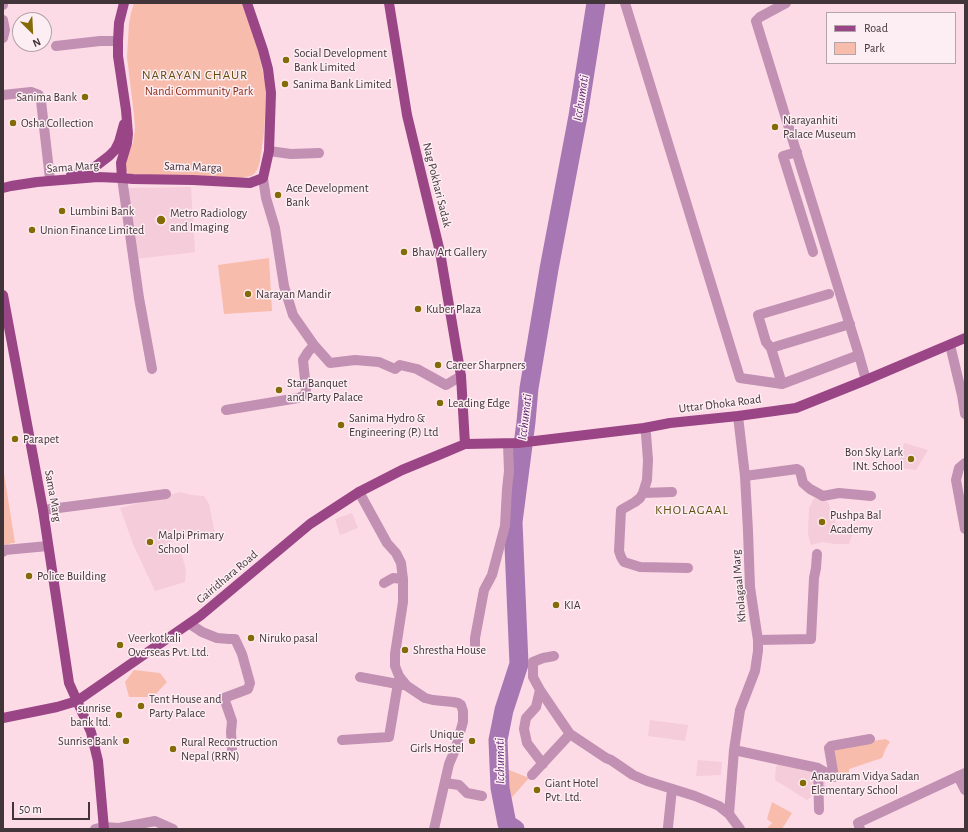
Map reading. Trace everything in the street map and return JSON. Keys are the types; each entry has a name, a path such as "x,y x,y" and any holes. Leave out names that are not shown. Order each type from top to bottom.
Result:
{"main road":[{"path":"122,178 121,162 127,143 128,134 118,56 118,41 119,23 124,3"},
{"path":"247,3 263,50 268,69 271,93 269,151 263,178"},
{"name":"Nag Pokhari Sadak","path":"389,3 407,115 440,252 461,376 465,444"},
{"path":"38,182 84,171 96,166 106,159 115,150 119,142 123,130 126,110"},
{"name":"Sama Marg","path":"3,188 38,182 98,177 122,178"},
{"name":"Sama Marga","path":"122,178 250,183 263,178"},
{"name":"Sama Marg","path":"3,295 43,510 69,683 91,732 98,761 101,828"},
{"name":"Uttar Dhoka Road","path":"465,444 513,443 796,408 965,338"},
{"name":"Gairidhara Road","path":"3,718 57,707 77,701 190,624 310,524 359,492 402,470 465,444"}],"street":[{"path":"625,3 740,378 782,384 859,355"},
{"path":"786,3 760,17 756,21 866,380"},
{"path":"3,20 5,30 3,38"},
{"path":"56,46 100,41 118,41"},
{"path":"3,95 31,92 39,95 50,179"},
{"path":"269,151 291,154 319,153"},
{"path":"797,152 784,156 813,252"},
{"path":"122,178 138,298 152,369"},
{"path":"263,178 266,198 275,228 284,286 293,315 314,345 330,363 355,360 379,362 394,369 400,364 416,369 446,385 461,376"},
{"path":"782,384 771,348 766,342 758,315 829,294"},
{"path":"771,348 850,324"},
{"path":"226,410 298,398 305,394 306,389 303,360 314,345"},
{"path":"950,345 965,414"},
{"name":"Kholagaal Marg","path":"729,814 734,750 740,710 756,666 758,652 758,640 750,586 745,476 738,416"},
{"path":"644,428 647,440 647,480 644,493 635,502 621,510 621,557 624,562 640,567 688,568"},
{"path":"475,645 484,590 492,575 505,526 507,489 513,443"},
{"path":"965,463 959,468 956,480 965,529"},
{"path":"745,476 797,469 800,471 803,483 822,496 839,493 871,496"},
{"path":"342,740 389,737 402,685 395,666 395,654 403,602 404,579 401,563 396,553 387,543 359,492"},
{"path":"644,493 672,492"},
{"path":"43,510 166,494"},
{"path":"3,552 5,550 48,546"},
{"path":"758,640 811,639 814,578 817,554"},
{"path":"384,583 393,578 404,579"},
{"path":"190,624 202,632 217,638 229,640 235,639 242,654 250,683 248,689 224,698 232,721 230,732 232,749"},
{"path":"554,656 533,662 533,677 540,690 570,734 632,775 646,781 695,796 719,806 729,814 740,829"},
{"path":"360,677 402,685 424,698 453,702 461,705 463,711 463,722 455,750 449,764 434,829"},
{"path":"540,690 536,706 526,718 524,729 527,743 543,764"},
{"path":"532,775 570,734"},
{"path":"734,750 818,768 834,777 829,748 831,746 870,739"},
{"path":"818,768 819,810"},
{"path":"860,829 858,823 962,774 965,790"},
{"path":"445,783 459,785 467,793 482,796"},
{"path":"668,828 672,789"},
{"path":"101,828 119,828 155,821 173,829"}],"shaded area":[{"name":"Metro Radiology and Imaging","path":"191,187 196,252 135,259 124,188"},
{"name":"Bon Sky Lark INt. School","path":"904,443 928,450 916,470 898,468"},
{"name":"Malpi Primary School","path":"180,492 204,496 209,504 215,534 202,540 200,536 189,537 166,543 169,552 181,552 186,570 185,582 155,591 133,544 120,508"},
{"name":"Pushpa Bal Academy","path":"814,498 828,502 840,534 854,530 849,544 823,542 811,545 808,534 809,508"},
{"path":"352,513 358,528 340,535 335,519"},
{"path":"650,720 688,725 685,741 648,736"},
{"path":"698,760 722,762 721,775 696,776"},
{"name":"Anapuram Vidya Sadan Elementary School","path":"779,761 823,769 826,787 807,800 775,780 776,767"}],"green space":[{"name":"Nandi Community Park","path":"134,3 242,3 257,45 265,82 266,95 264,132 260,161 255,173 251,176 239,178 131,174 126,171 125,159 133,143 135,128 127,57 129,23"},
{"path":"269,258 272,311 224,314 218,265"},
{"path":"3,467 15,543 11,543 3,548"},
{"path":"134,670 160,673 167,682 153,697 129,697 125,682"},
{"path":"886,739 890,742 882,758 849,769 849,774 836,776 833,747"},
{"path":"502,767 529,778 506,804"},
{"path":"772,802 792,813 782,829 766,829 772,823 767,819"}],"waterway":[{"name":"Icchumati","path":"515,829 507,824 500,788 498,740 504,710 519,664 513,522 529,388 549,269 578,116 596,3"}],"place":[{"name":"Social Development Bank Limited","path":"286,60"},
{"name":"Sanima Bank Limited","path":"285,84"},
{"name":"Sanima Bank","path":"85,97"},
{"name":"Osha Collection","path":"13,123"},
{"name":"Narayanhiti Palace Museum","path":"775,127"},
{"name":"Ace Development Bank","path":"278,195"},
{"name":"Lumbini Bank","path":"62,211"},
{"name":"Metro Radiology and Imaging","path":"161,220"},
{"name":"Union Finance Limited","path":"32,230"},
{"name":"Bhav Art Gallery","path":"404,252"},
{"name":"Narayan Mandir","path":"248,294"},
{"name":"Kuber Plaza","path":"418,309"},
{"name":"Career Sharpners","path":"438,365"},
{"name":"Star Banquet and Party Palace","path":"279,390"},
{"name":"Leading Edge","path":"440,403"},
{"name":"Sanima Hydro & Engineering (P.) Ltd","path":"341,425"},
{"name":"Parapet","path":"15,439"},
{"name":"Bon Sky Lark INt. School","path":"911,459"},
{"name":"Pushpa Bal Academy","path":"822,522"},
{"name":"Malpi Primary School","path":"150,542"},
{"name":"Police Building","path":"29,576"},
{"name":"KIA","path":"556,605"},
{"name":"Niruko pasal","path":"251,638"},
{"name":"Veerkotkali Overseas Pvt. Ltd.","path":"120,645"},
{"name":"Shrestha House","path":"405,650"},
{"name":"Tent House and Party Palace","path":"141,706"},
{"name":"sunrise bank ltd.","path":"119,715"},
{"name":"Sunrise Bank","path":"126,741"},
{"name":"Unique Girls Hostel","path":"472,741"},
{"name":"Rural Reconstruction Nepal (RRN)","path":"173,749"},
{"name":"Anapuram Vidya Sadan Elementary School","path":"803,783"},
{"name":"Giant Hotel Pvt. Ltd.","path":"537,790"}],"district":[{"name":"NARAYAN CHAUR","path":"195,75"},
{"name":"KHOLAGAAL","path":"692,510"}]}
